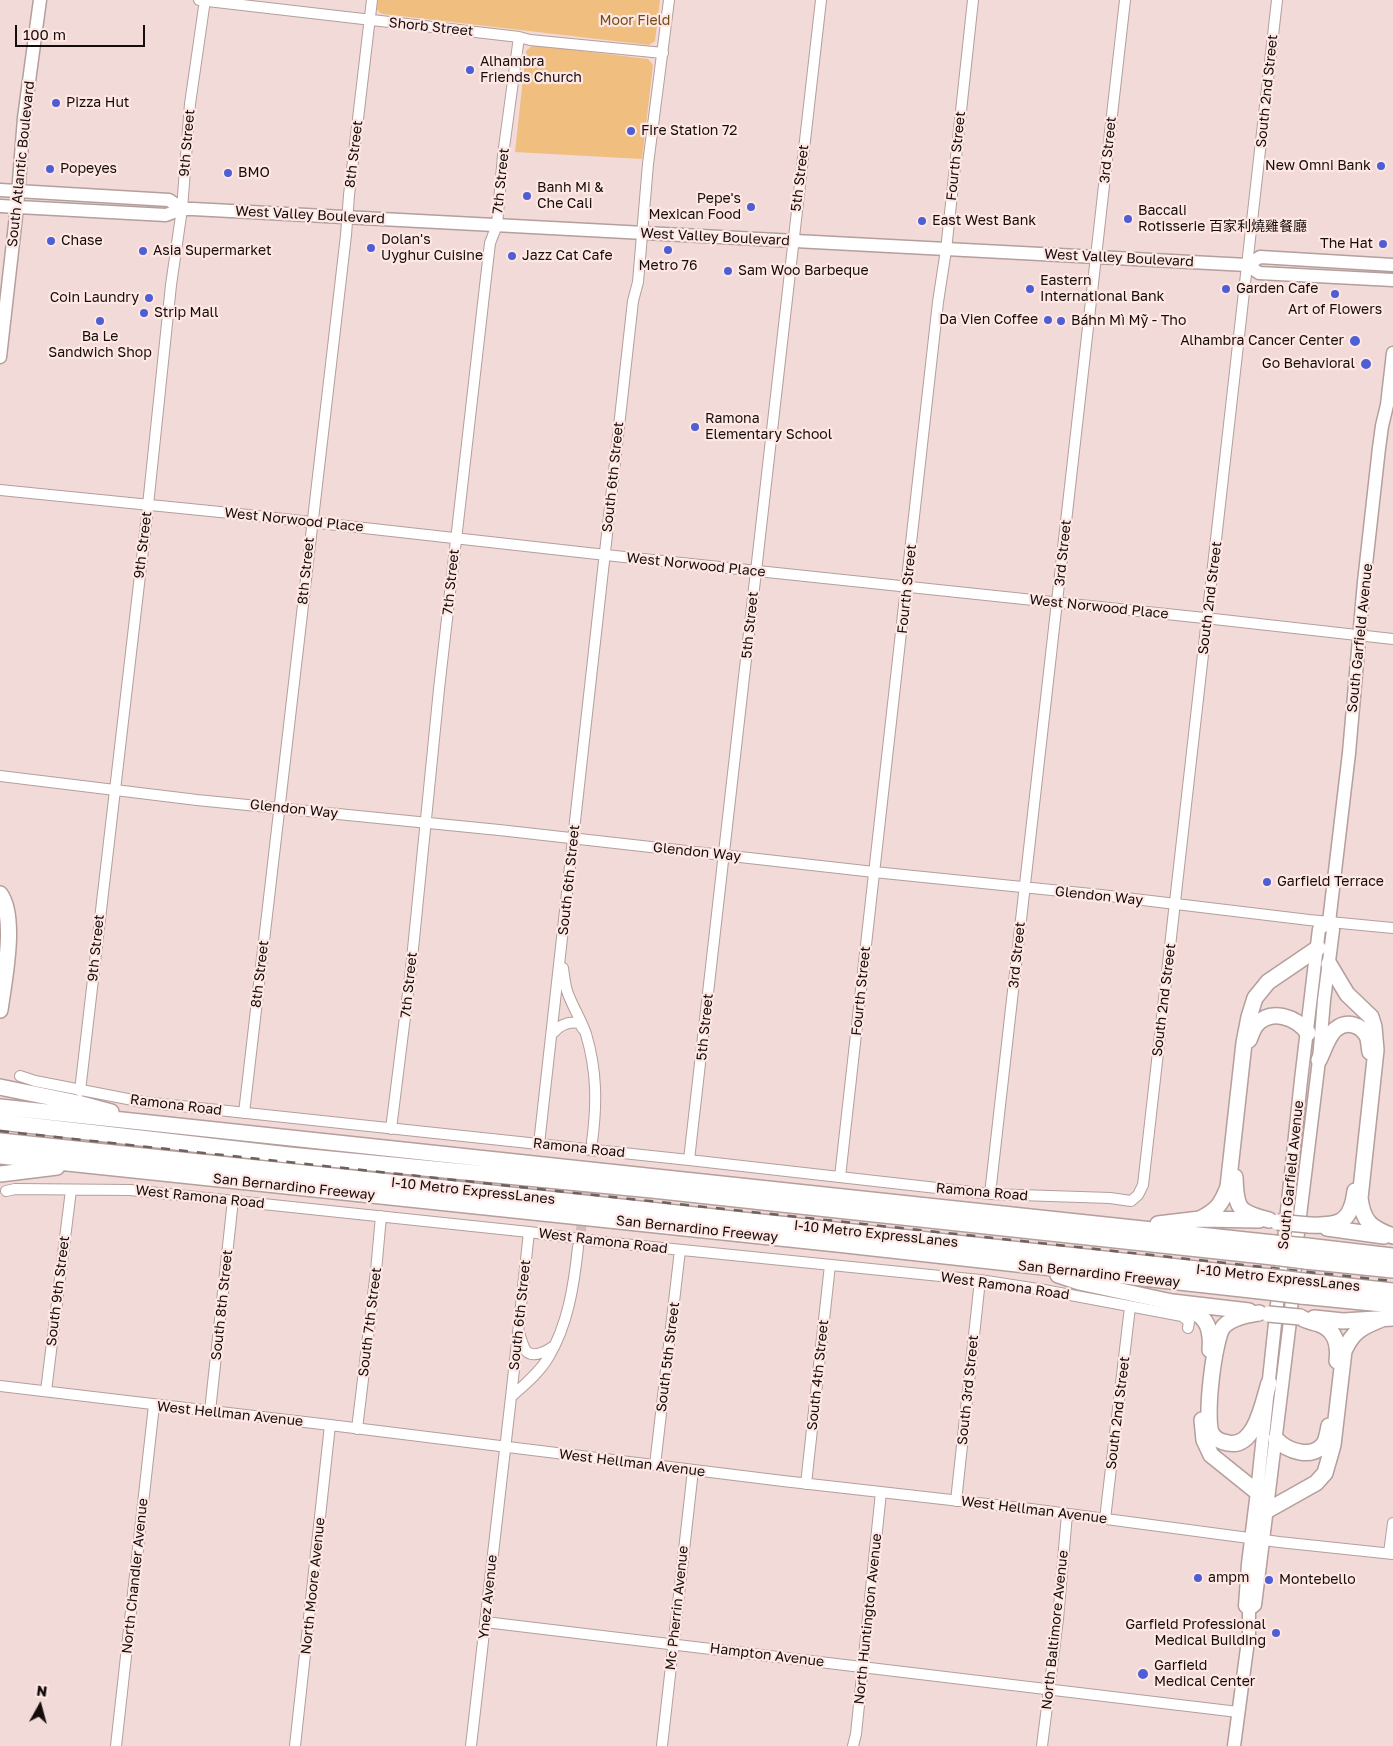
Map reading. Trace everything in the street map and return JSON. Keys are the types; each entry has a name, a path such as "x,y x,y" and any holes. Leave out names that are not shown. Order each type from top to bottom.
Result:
{"highway":[{"path":"0,894 9,917 6,966 0,1010"},
{"path":"0,915 2,918 0,949"},
{"path":"1200,1219 1214,1211 1222,1202 1228,1186 1244,1043 1249,1017 1256,998 1268,982 1318,948"},
{"path":"1329,964 1348,994 1370,1017 1374,1027 1376,1050 1360,1198 1362,1212 1368,1222 1378,1231 1393,1236"},
{"path":"1273,1221 1249,1215 1238,1205 1236,1195 1235,1176 1249,1040 1255,1026 1265,1018 1277,1016 1298,1022 1308,1032"},
{"path":"1308,1225 1330,1226 1342,1222 1348,1215 1354,1202 1370,1052 1368,1037 1361,1028 1354,1024 1347,1024 1336,1029 1319,1060"},
{"path":"2,1086 78,1103 154,1124"},
{"path":"0,1107 1131,1227 1273,1250"},
{"name":"I-10 Metro ExpressLanes","path":"0,1122 289,1155 1273,1250 1393,1270"},
{"name":"I-10 Metro ExpressLanes","path":"0,1141 400,1183 1270,1285"},
{"name":"San Bernardino Freeway","path":"0,1156 837,1244 1036,1267 1302,1288 1393,1305"},
{"path":"2,1174 37,1171 76,1164"},
{"path":"1131,1227 1200,1219 1273,1221 1393,1236"},
{"path":"1306,1254 1393,1256"},
{"path":"1036,1267 1078,1282 1172,1302 1343,1321 1388,1319"},
{"name":"I-10 Metro ExpressLanes","path":"1302,1288 1393,1291"},
{"path":"1172,1302 1194,1311 1204,1318 1209,1330 1210,1344 1202,1421 1204,1440 1211,1454 1257,1492"},
{"path":"1263,1313 1234,1319 1223,1326 1217,1340 1208,1422 1212,1434 1219,1441 1231,1444 1240,1443 1248,1437 1254,1429 1269,1383"},
{"path":"1276,1439 1283,1447 1300,1453 1316,1450 1326,1440 1338,1342 1328,1329 1300,1317"},
{"path":"1268,1510 1316,1483 1325,1473 1333,1445 1344,1351 1350,1339 1362,1327 1388,1319"}],"main road":[{"name":"South Atlantic Boulevard","path":"0,357 17,207 24,118 40,0"},
{"name":"West Valley Boulevard","path":"0,190 169,200 182,209"},
{"name":"West Valley Boulevard","path":"0,206 166,215 182,209 946,250 1096,256 1247,266 1259,273 1391,280"},
{"name":"West Valley Boulevard","path":"1247,266 1260,257 1392,265"},
{"name":"South Garfield Avenue","path":"1258,1539 1268,1510 1333,930 1329,922 1349,753 1379,448 1387,405 1393,353"},
{"name":"South Garfield Avenue","path":"1258,1539 1257,1492 1301,1080 1320,929 1329,922"},
{"path":"1234,1746 1249,1633 1249,1610 1255,1605 1258,1539"}],"street":[{"name":"Shorb Street","path":"203,0 540,41 663,53"},
{"name":"9th Street","path":"80,1091 148,505 170,294 182,209 190,104 203,0"},
{"name":"8th Street","path":"244,1113 372,0"},
{"name":"South 6th Street","path":"539,1144 553,1033 632,310 638,282 648,164 669,0"},
{"name":"5th Street","path":"690,1160 792,241 821,0"},
{"name":"Fourth Street","path":"840,1177 973,0"},
{"name":"3rd Street","path":"990,1194 1124,0"},
{"name":"South 2nd Street","path":"1138,1195 1143,1185 1277,0"},
{"name":"7th Street","path":"391,1129 411,970 425,823 490,243 497,225 503,155 519,37"},
{"name":"West Norwood Place","path":"0,490 1393,639"},
{"name":"Glendon Way","path":"0,776 197,800 279,807 1393,928"},
{"name":"South 6th Street","path":"561,955 567,990 586,1034 592,1062 596,1092 596,1111 592,1142"},
{"path":"553,1033 558,1027 572,1022 579,1023 586,1034"},
{"name":"Ramona Road","path":"20,1076 80,1091 143,1102 990,1194 1110,1198 1131,1201 1138,1195"},
{"name":"West Ramona Road","path":"6,1191 15,1189 130,1190 529,1232 603,1242 980,1280 1182,1316 1189,1322 1188,1328"},
{"name":"South 9th Street","path":"46,1392 71,1190"},
{"name":"South 8th Street","path":"210,1411 234,1200"},
{"name":"South 7th Street","path":"358,1429 376,1271 380,1216"},
{"name":"South 6th Street","path":"505,1448 529,1232"},
{"name":"South 6th Street","path":"511,1397 548,1359 555,1345 567,1313 572,1292 578,1247"},
{"name":"South 5th Street","path":"656,1465 680,1250"},
{"name":"South 4th Street","path":"806,1484 830,1265"},
{"name":"South 3rd Street","path":"956,1501 980,1280"},
{"name":"South 2nd Street","path":"1105,1519 1130,1307"},
{"path":"518,1330 525,1350 532,1354 546,1352 555,1345"},
{"name":"West Hellman Avenue","path":"0,1386 1391,1554"},
{"name":"North Chandler Avenue","path":"116,1746 154,1405"},
{"name":"North Moore Avenue","path":"295,1746 330,1425"},
{"name":"Ynez Avenue","path":"471,1746 505,1448"},
{"name":"Mc Pherrin Avenue","path":"662,1746 693,1470"},
{"name":"North Huntington Avenue","path":"853,1746 881,1492"},
{"name":"North Baltimore Avenue","path":"1042,1746 1058,1619 1067,1514"},
{"path":"1391,1554 1393,1523"},
{"name":"Hampton Avenue","path":"485,1622 863,1666 1048,1690"},
{"path":"1048,1690 1238,1712"}],"green space":[{"name":"Moor Field","path":"378,0 660,0 655,41 649,45 383,14 377,9"},
{"path":"533,45 648,59 653,65 642,159 515,152 526,51"}],"tunnel":[{"path":"579,1246 592,1142"}],"railway":[{"path":"0,1131 1393,1281"}],"place":[{"name":"Alhambra Friends Church","path":"470,70"},
{"name":"Pizza Hut","path":"56,103"},
{"name":"Fire Station 72","path":"631,131"},
{"name":"New Omni Bank","path":"1381,166"},
{"name":"Popeyes","path":"50,169"},
{"name":"BMO","path":"228,173"},
{"name":"Banh Mi & Che Cali","path":"527,196"},
{"name":"Pepe's Mexican Food","path":"751,207"},
{"name":"Baccali Rotisserie 百家利燒雞餐廳","path":"1128,219"},
{"name":"East West Bank","path":"922,221"},
{"name":"Chase","path":"51,241"},
{"name":"The Hat","path":"1383,244"},
{"name":"Dolan's Uyghur Cuisine","path":"371,248"},
{"name":"Metro 76","path":"668,250"},
{"name":"Asia Supermarket","path":"143,251"},
{"name":"Jazz Cat Cafe","path":"512,256"},
{"name":"Sam Woo Barbeque","path":"728,271"},
{"name":"Eastern International Bank","path":"1030,289"},
{"name":"Garden Cafe","path":"1226,289"},
{"name":"Art of Flowers","path":"1335,294"},
{"name":"Coin Laundry","path":"149,298"},
{"name":"Strip Mall","path":"144,313"},
{"name":"Da Vien Coffee","path":"1048,320"},
{"name":"Ba Le Sandwich Shop","path":"100,321"},
{"name":"Báhn Mì Mỹ - Tho","path":"1061,321"},
{"name":"Alhambra Cancer Center","path":"1355,341"},
{"name":"Go Behavioral","path":"1366,364"},
{"name":"Ramona Elementary School","path":"695,427"},
{"name":"Garfield Terrace","path":"1267,882"},
{"name":"ampm","path":"1198,1578"},
{"name":"Montebello","path":"1269,1580"},
{"name":"Garfield Professional Medical Building","path":"1276,1633"},
{"name":"Garfield Medical Center","path":"1143,1674"}]}
